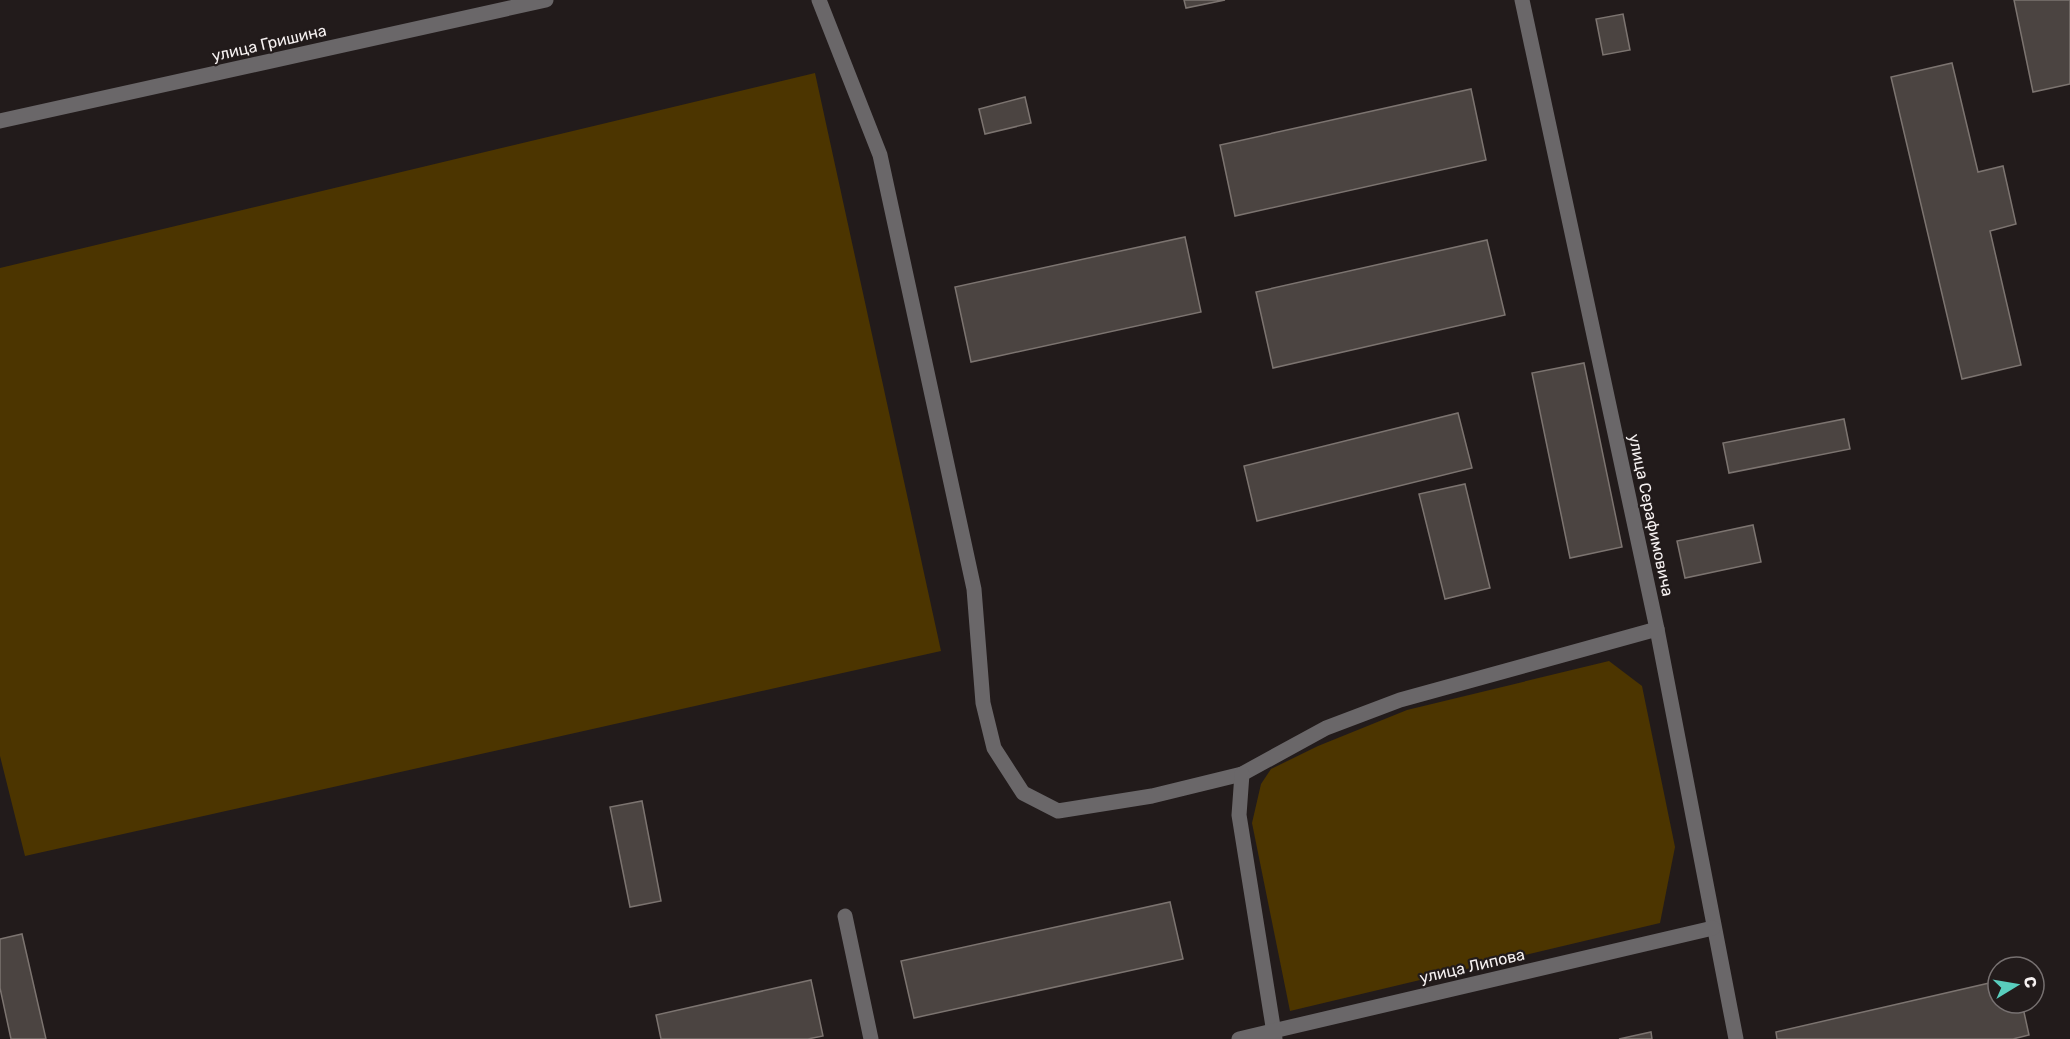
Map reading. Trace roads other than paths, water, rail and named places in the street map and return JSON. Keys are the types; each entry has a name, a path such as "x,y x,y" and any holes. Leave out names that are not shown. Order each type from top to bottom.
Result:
{"street":[{"name":"улица Гришина","path":"0,121 546,0"},
{"path":"819,0 880,155 970,567 983,704 994,748 1023,793 1058,811 1152,796 1242,774 1326,728 1400,700 1657,629"},
{"name":"улица Серафимовича","path":"1522,0 1657,629 1736,1039"},
{"path":"1242,774 1239,815 1275,1035"},
{"path":"845,916 871,1039"},
{"name":"улица Липова","path":"1239,1039 1275,1035 1713,928"}]}
